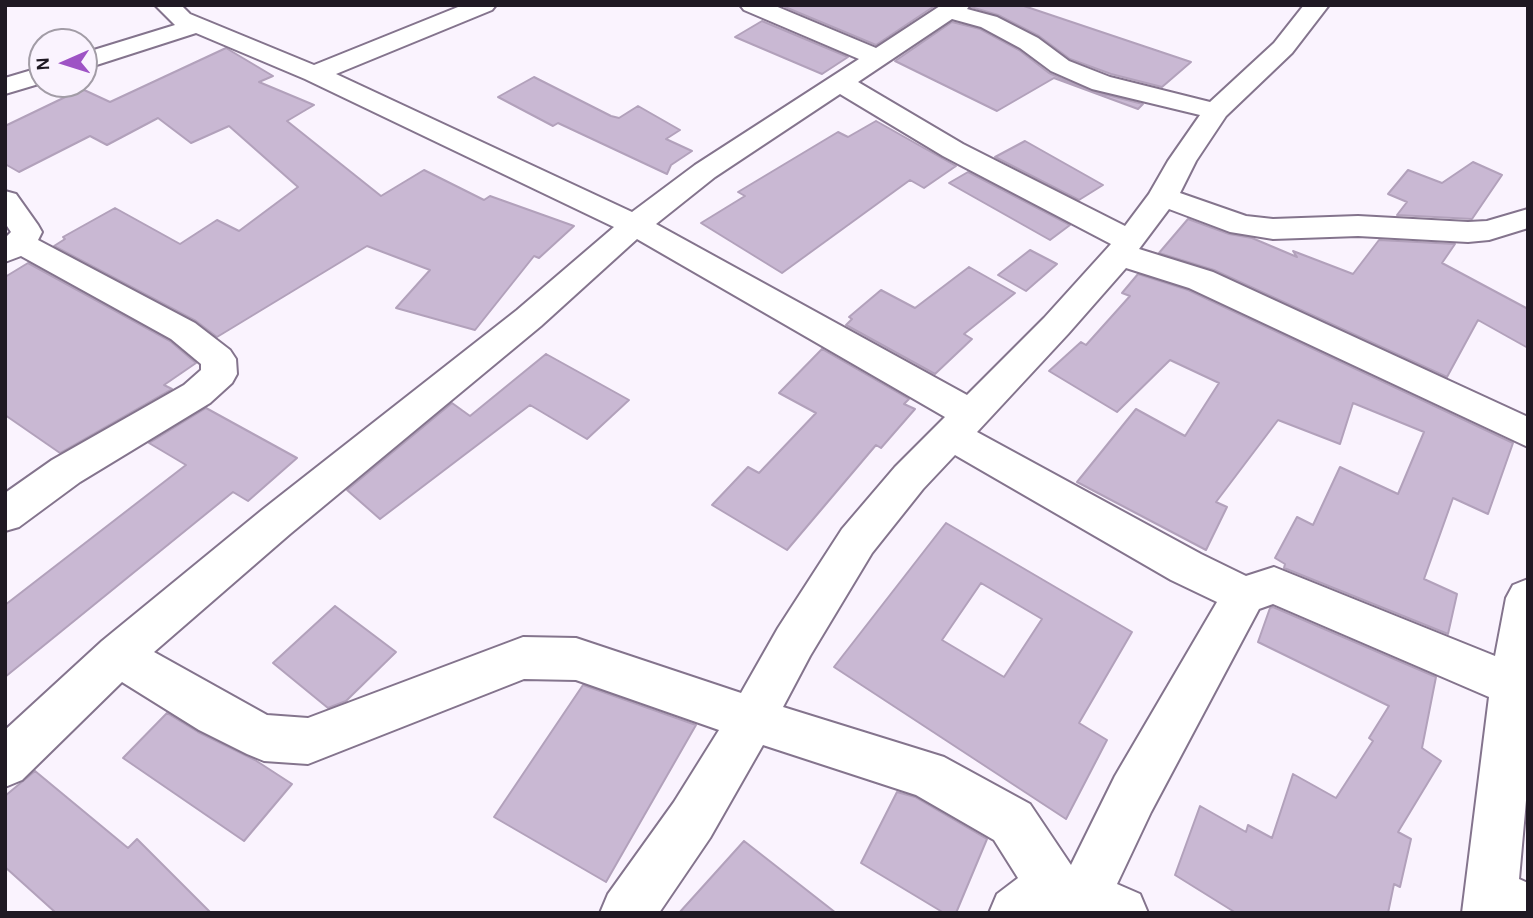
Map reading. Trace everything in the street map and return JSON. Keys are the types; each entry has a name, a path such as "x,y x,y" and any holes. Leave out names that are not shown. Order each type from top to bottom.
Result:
{"street":[{"path":"167,5 182,19 314,74 635,225 960,424 1152,548 1244,595"},
{"path":"314,74 484,5"},
{"path":"751,5 878,58"},
{"path":"627,913 692,820 794,642 857,541 909,478 1056,326 1123,248 1163,197 1182,161 1216,111 1283,48 1317,5"},
{"path":"5,762 118,655 276,522 529,317 635,225 705,172 953,8 989,22 1029,43 1060,66 1101,83 1216,111"},
{"path":"98,57 198,25"},
{"path":"5,86 28,79"},
{"path":"839,82 1141,260 1201,280 1528,433"},
{"path":"1163,197 1241,225 1273,229 1358,226 1468,233 1489,230 1528,218"},
{"path":"5,200 27,232 12,248 183,331 218,359 219,374 197,394 66,471 5,515"},
{"path":"118,655 216,714 264,738 308,741 523,658 576,659 752,719 927,774 1012,822 1068,902 1133,794 1244,595 1274,585 1513,685"},
{"path":"1502,906 1513,685 1528,597"}],"building":[{"path":"936,5 876,45 785,7"},
{"path":"1021,5 1191,62 1162,87 1111,74 1070,59 1039,36 998,15 971,7"},
{"path":"762,21 848,57 822,74 735,37"},
{"path":"952,22 980,29 1019,50 1049,73 1091,91 1143,104 1138,109 1054,78 997,111 895,61"},
{"path":"226,48 273,76 259,82 314,105 287,121 381,196 424,170 484,200 490,196 574,226 539,258 534,256 475,330 396,308 430,270 367,246 217,337 196,321 54,246 65,239 63,237 115,208 180,244 217,220 239,231 298,187 229,126 191,143 158,118 107,145 90,136 19,172 5,164 5,126 63,98 98,96 110,102"},
{"path":"534,77 611,116 619,118 638,106 680,130 666,139 692,151 671,165 667,174 558,123 553,126 498,97"},
{"path":"876,121 956,166 924,188 910,180 782,273 701,223 745,196 738,192 838,132 848,137"},
{"path":"1025,141 1103,185 1079,200 995,157"},
{"path":"1473,162 1502,175 1472,219 1397,215 1407,202 1388,194 1408,170 1442,183"},
{"path":"968,172 1070,225 1050,240 949,183"},
{"path":"1188,219 1229,234 1252,238 1297,257 1293,251 1353,274 1379,240 1455,244 1442,263 1528,309 1528,348 1478,320 1447,377 1214,270 1159,253"},
{"path":"1030,250 1057,264 1026,291 998,275"},
{"path":"28,263 170,341 196,363 164,385 172,389 60,453 5,415 5,277"},
{"path":"969,267 1015,293 964,334 972,339 935,374 846,325 852,319 849,317 881,290 915,308"},
{"path":"1138,274 1188,290 1513,443 1488,514 1453,498 1424,579 1457,594 1448,634 1284,568 1285,564 1275,558 1297,517 1313,525 1340,467 1398,494 1424,432 1353,403 1340,444 1278,420 1216,502 1227,507 1206,550 1077,482 1136,409 1185,436 1219,383 1170,360 1117,412 1049,371 1081,342 1086,345 1130,296 1122,293"},
{"path":"822,349 909,399 904,404 915,409 881,448 876,445 787,550 712,505 748,467 759,473 816,413 779,393"},
{"path":"546,354 629,400 587,439 530,405 380,519 347,490 452,403 470,416"},
{"path":"206,408 297,458 248,501 233,492 5,677 5,605 186,465 149,443"},
{"path":"946,523 1132,632 1079,723 1107,740 1066,819 834,667","holes":["981,583 1042,619 1004,677 942,640"]},
{"path":"335,606 396,652 346,701 328,708 273,663"},
{"path":"1270,608 1436,677 1422,748 1441,761 1398,832 1411,839 1400,887 1394,884 1388,913 1236,913 1175,875 1200,806 1246,832 1248,825 1272,838 1293,774 1336,798 1373,741 1369,738 1389,706 1258,642"},
{"path":"583,685 696,725 606,882 494,817"},
{"path":"167,713 198,732 255,760 292,784 244,841 123,758"},
{"path":"35,771 128,848 137,839 211,913 56,913 5,867 5,796"},
{"path":"897,792 915,797 987,839 956,913 944,913 861,863"},
{"path":"744,841 836,913 679,913"}]}
